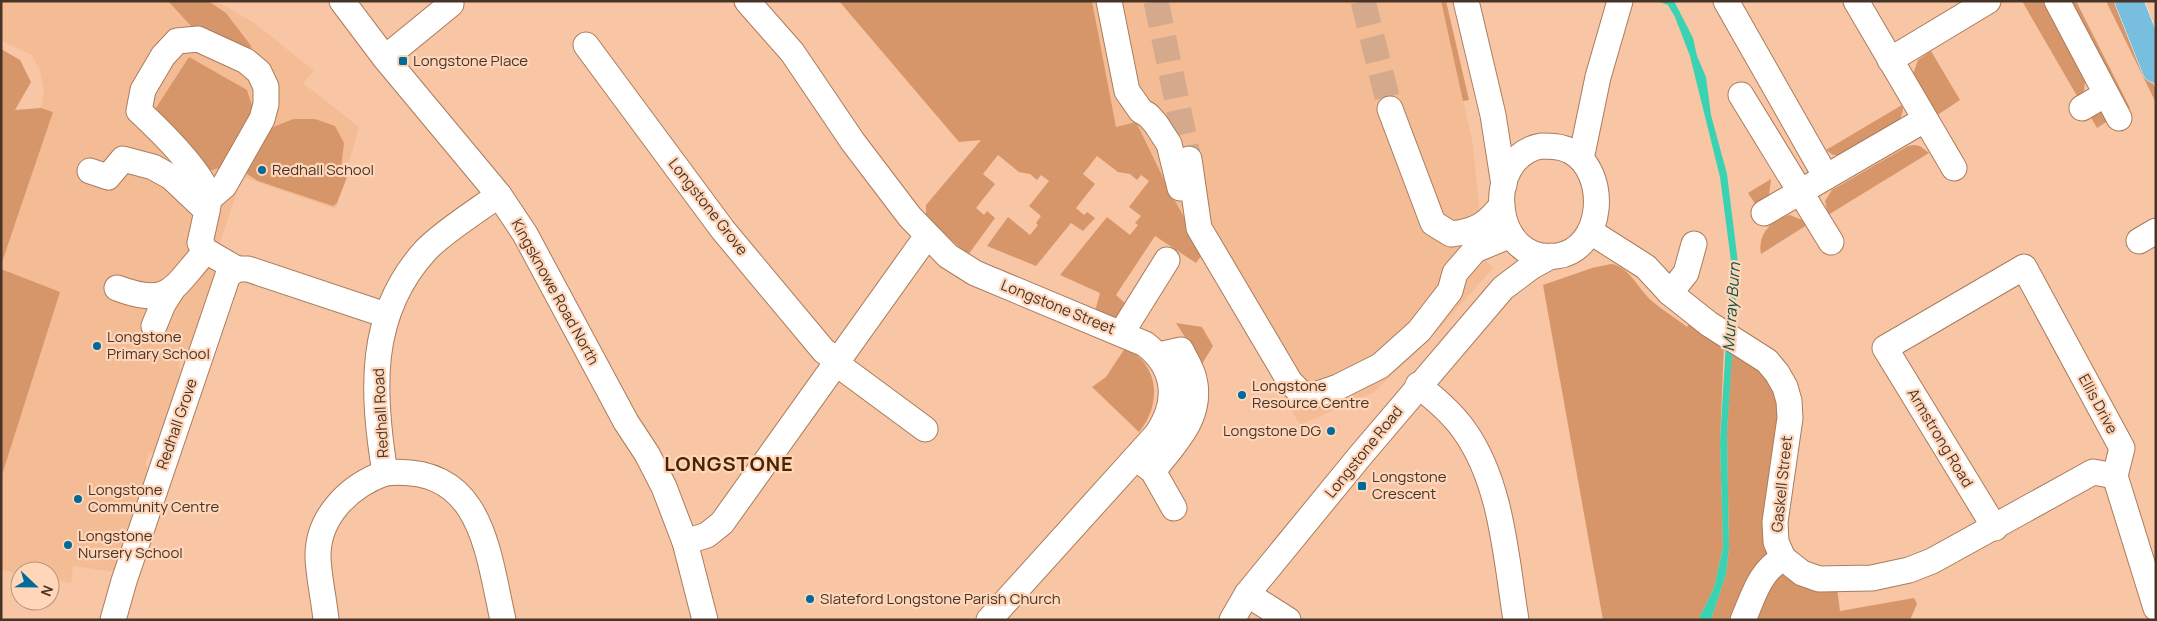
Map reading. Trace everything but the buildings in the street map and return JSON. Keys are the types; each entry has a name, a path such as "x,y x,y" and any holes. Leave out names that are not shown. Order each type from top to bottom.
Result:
{"main road":[{"path":"2129,1 2156,69"}],"street":[{"name":"Kingsknowe Road North","path":"342,1 385,58 499,195 525,234 626,422 647,454 664,486 685,542 705,620"},
{"name":"Longstone Street","path":"747,1 792,52 853,142 910,218 948,256 975,273 1122,332 1145,344 1159,355 1171,384 1172,399 1169,413 1157,434 1144,464 989,620"},
{"path":"1109,1 1127,91 1141,111 1148,115 1156,124 1169,144 1185,205 1290,382 1300,392 1312,396 1338,387 1380,366 1419,331 1450,291 1455,273 1475,250 1513,238"},
{"path":"1433,223 1451,234 1469,232 1487,223 1503,195 1511,166 1522,152 1532,148 1550,146 1572,152 1581,159 1590,173 1595,198 1596,217 1591,232 1581,245 1573,251 1551,256 1529,253 1513,238 1504,221 1503,195 1493,115 1466,1"},
{"path":"1581,159 1592,102 1620,1"},
{"path":"1726,1 1826,177"},
{"path":"1856,1 1924,120 1954,168"},
{"path":"1890,60 1988,1"},
{"path":"2057,1 2119,118"},
{"path":"385,58 451,4"},
{"path":"208,205 224,186 262,118 266,104 266,87 259,72 246,61 198,39 177,41 163,56 143,90 139,111 159,129 202,178 208,205 200,242 206,251 238,269 248,269 386,315"},
{"name":"Longstone Grove","path":"586,45 723,230 824,351 925,430"},
{"path":"2082,108 2106,94"},
{"path":"1741,95 1784,169 1802,191 1831,242"},
{"path":"1550,146 1568,136 1592,102"},
{"path":"1390,109 1433,223 1455,273"},
{"path":"1493,115 1504,132 1522,152"},
{"path":"1764,213 1924,120"},
{"path":"90,171 108,177 123,159 152,167 171,177 208,205"},
{"path":"1189,159 1199,228"},
{"name":"Redhall Road","path":"326,620 318,558 325,526 334,509 352,490 368,480 385,473 376,386 378,352 386,315 402,280 427,249 499,195"},
{"name":"Gaskell Street","path":"1591,232 1646,267 1670,293 1709,324 1767,361 1777,373 1790,401 1790,418 1775,522 1776,542 1783,558"},
{"path":"685,542 707,534 722,523 927,236"},
{"name":"Longstone Road","path":"1503,288 1512,264 1513,238"},
{"path":"1670,293 1686,273 1694,244"},
{"path":"154,326 163,304 172,290 206,251"},
{"name":"Longstone Road","path":"1232,620 1248,594 1418,385 1503,288 1531,267 1551,256"},
{"path":"1122,332 1167,260"},
{"name":"Ellis Drive","path":"1885,348 2024,266 2122,448 2115,476"},
{"name":"Redhall Grove","path":"113,620 124,581 224,284 228,275 238,269"},
{"path":"116,288 147,297 160,296 172,290"},
{"name":"Armstrong Road","path":"1885,348 1995,528"},
{"path":"1418,385 1449,413 1464,430 1485,470 1498,515 1516,620"},
{"path":"1144,464 1174,508"},
{"path":"1743,620 1763,574 1771,565 1783,558 1802,573 1819,580 1872,578 1909,570 1932,561 1995,528 2093,472 2115,476 2156,608"},
{"path":"385,473 410,473 435,479 458,494 468,506 483,533 504,620"},
{"path":"1248,594 1288,620"}],"shaded area":[{"path":"1,1 216,1 253,22 314,71 303,83 359,127 336,209 242,177 211,270 216,275 190,352 183,354 178,366 182,372 155,452 149,453 145,465 150,470 116,572 73,566 71,583 60,581 60,561 10,561 10,572 1,570 1,116 53,112 41,108 44,92 40,71 32,55 1,41"},
{"path":"168,1 208,1 226,13 252,47 243,50 192,27"},
{"path":"839,1 1092,1 1116,127 1136,122 1171,194 1204,252 1196,263 1155,236 1116,295 1126,304 1118,318 1095,311 1100,293 1060,275 1107,217 1130,235 1138,225 1135,223 1141,216 1129,207 1149,181 1141,175 1137,180 1130,174 1118,172 1097,156 1083,174 1095,184 1076,208 1084,215 1087,212 1095,218 1083,231 1071,223 1036,266 987,246 1008,217 1030,235 1038,225 1036,223 1041,216 1029,206 1049,181 1041,175 1037,180 1030,174 1019,172 998,155 983,174 995,184 976,208 984,215 987,211 995,218 968,255 926,217 926,205 981,140 959,142"},
{"path":"1092,1 1441,1 1473,144 1484,259 1493,268 1431,338 1374,392 1300,425 1171,194 1135,122 1116,127"},
{"path":"1441,1 1446,1 1469,100 1463,101"},
{"path":"2022,1 2043,1 2046,4 2085,82 2084,91 2077,96"},
{"path":"2065,1 2076,1 2130,108 2125,110"},
{"path":"2106,1 2118,1 2126,25 2156,90 2156,103"},
{"path":"1,49 20,60 31,82 15,110 41,108 53,112 1,265"},
{"path":"1931,51 1960,100 1936,116 1913,74 1918,60"},
{"path":"189,57 247,90 255,115 223,167 205,172 152,114"},
{"path":"1902,105 1903,110 1900,120 1843,155 1833,155 1826,150"},
{"path":"2100,112 2111,119 2097,128 2089,114"},
{"path":"294,119 315,119 335,126 344,143 341,168 347,177 337,203 333,206 258,181 247,174 249,152 258,138 274,127"},
{"path":"1908,146 1920,146 1929,153 1828,215 1825,201 1832,190"},
{"path":"1771,179 1769,195 1756,205 1748,193"},
{"path":"1790,215 1802,220 1807,225 1761,254 1760,247 1763,234 1771,224"},
{"path":"1611,264 1628,273 1652,301 1687,327 1690,323 1724,343 1720,441 1723,547 1714,588 1698,620 1603,620 1543,285 1592,268"},
{"path":"1,269 60,292 1,478"},
{"path":"1176,323 1202,327 1213,346 1202,364"},
{"path":"1732,347 1768,377 1777,396 1780,421 1771,556 1731,620 1711,620 1726,574 1729,548 1727,433"},
{"path":"1125,348 1137,355 1145,364 1151,374 1154,386 1151,410 1139,432 1092,387 1106,377"},
{"path":"1778,567 1837,588 1840,611 1914,598 1917,604 1910,620 1753,620"}],"water":[{"name":"Murray Burn","path":"1657,1 1674,1 1693,38 1697,56 1706,77 1711,115 1727,174 1738,263 1727,433 1729,548 1726,574 1711,620 1698,620 1714,588 1723,547 1720,441 1731,261 1720,177 1690,56 1675,17 1668,5"}],"tunnel":[{"path":"1156,1 1189,159"},
{"path":"1363,1 1390,109"}],"place":[{"name":"Longstone Place","path":"403,61"},
{"name":"Redhall School","path":"262,170"},
{"name":"Longstone Primary School","path":"97,346"},
{"name":"Longstone Resource Centre","path":"1242,395"},
{"name":"Longstone DG","path":"1331,431"},
{"name":"Longstone Crescent","path":"1362,486"},
{"name":"Longstone Community Centre","path":"78,499"},
{"name":"Longstone Nursery School","path":"68,545"},
{"name":"Slateford Longstone Parish Church","path":"810,599"}],"district":[{"name":"LONGSTONE","path":"729,464"}]}
